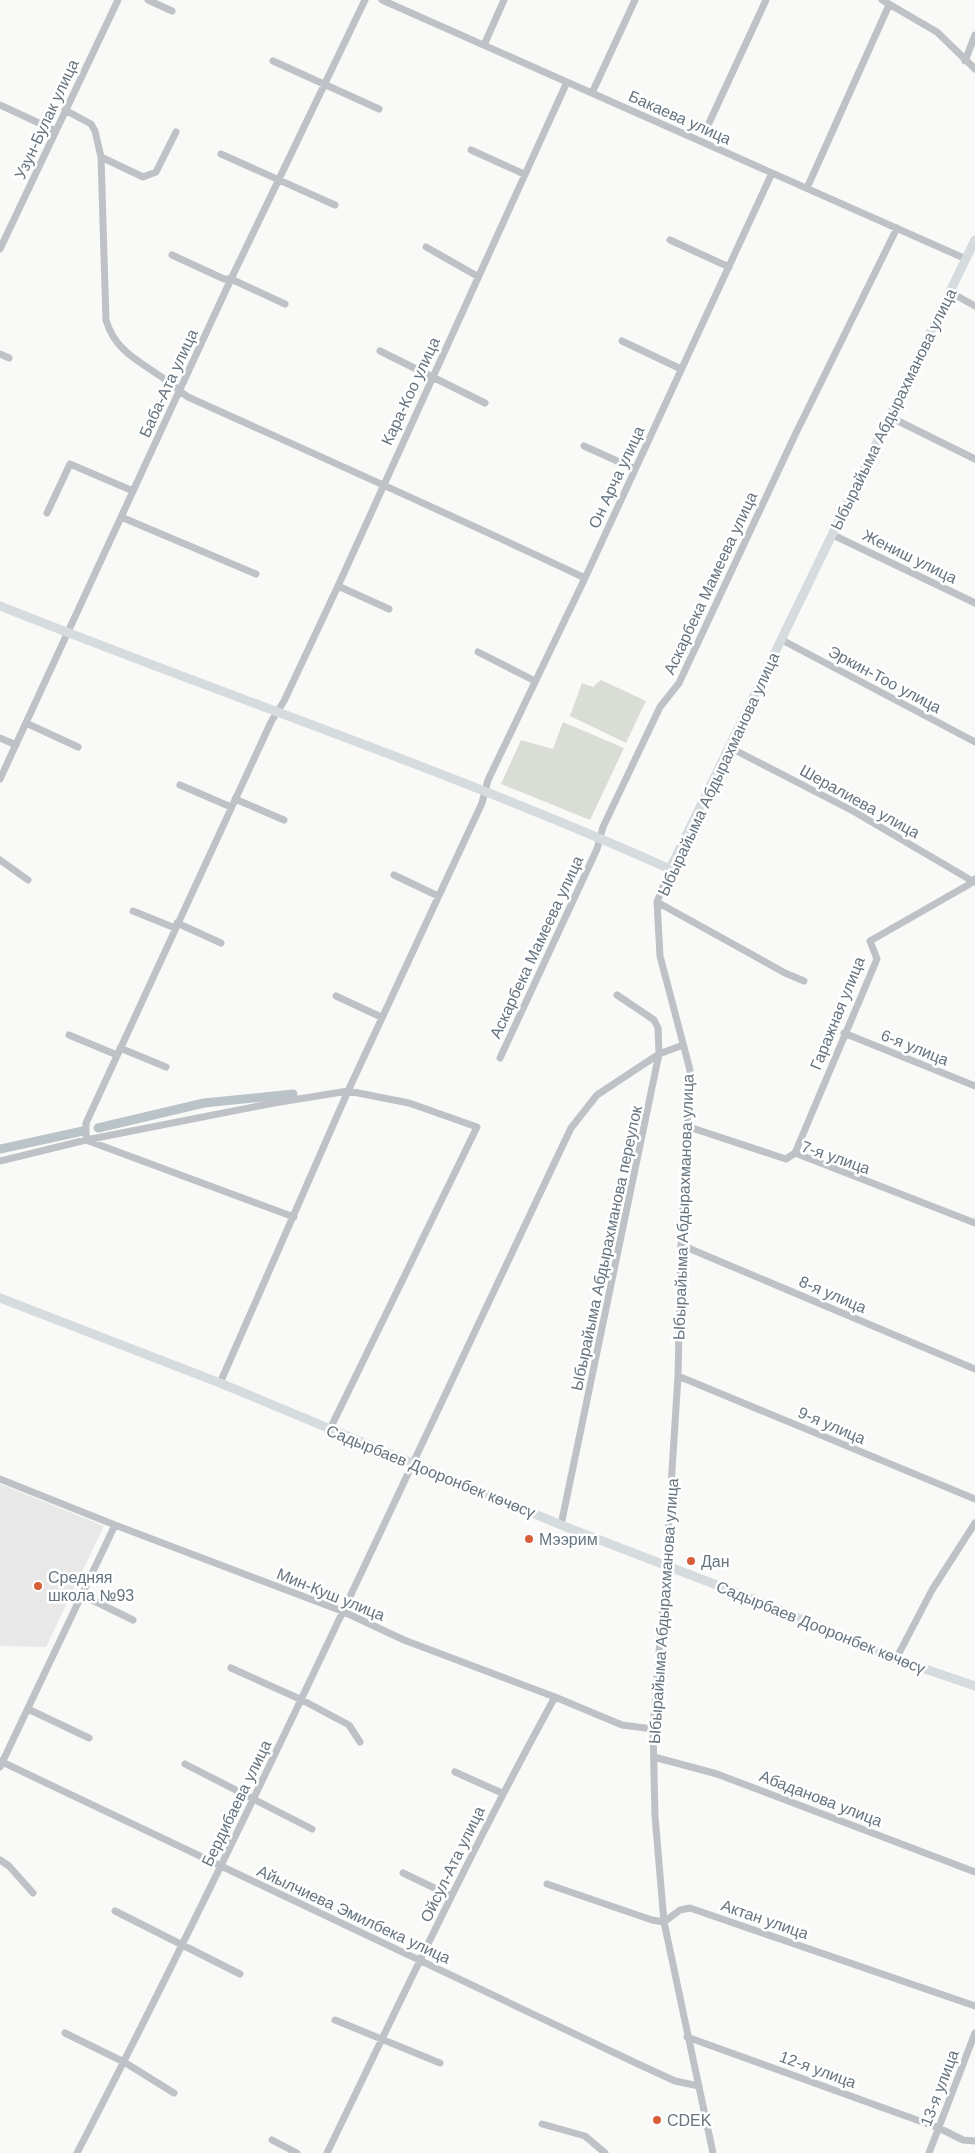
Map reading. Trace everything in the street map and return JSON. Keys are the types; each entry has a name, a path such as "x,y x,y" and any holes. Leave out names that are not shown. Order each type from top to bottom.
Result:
{"street":[{"name":"Узун-Булак улица","path":"0,249 4,231 56,130 118,0"},
{"path":"148,0 172,11"},
{"name":"Баба-Ата улица","path":"0,779 231,279 365,0"},
{"name":"Бакаева улица","path":"382,0 966,259"},
{"path":"484,45 504,0"},
{"path":"592,93 635,0"},
{"path":"708,123 766,0"},
{"path":"882,0 937,32 975,69"},
{"path":"807,188 889,5"},
{"path":"965,61 975,35"},
{"path":"273,61 379,109"},
{"name":"Кара-Коо улица","path":"86,1140 86,1123 118,1052 271,722 278,712 338,586 477,276 567,82"},
{"path":"0,105 56,130"},
{"path":"65,110 91,124 95,131 100,157 106,320 110,332 128,356 164,378 188,397 382,486 444,511 585,578"},
{"path":"100,157 143,177 156,172 176,132"},
{"path":"471,150 524,174"},
{"path":"221,154 335,205"},
{"name":"Он Арча улица","path":"220,1384 348,1091 482,803 488,780 585,578 772,173"},
{"name":"Аскарбека Мамеева улица","path":"500,1058 597,849 604,827 660,707 679,684 795,435 897,228"},
{"path":"670,240 729,267"},
{"name":"Ыбырайыма Абдырахманова улица","path":"713,2153 664,1922 654,1816 653,1729 678,1376 681,1245 690,1070 660,956 657,902 670,869 975,240"},
{"path":"426,247 477,276"},
{"path":"172,255 285,304"},
{"path":"950,292 975,306"},
{"path":"622,341 680,369"},
{"path":"380,351 485,403"},
{"path":"0,354 8,358"},
{"path":"890,417 975,460"},
{"path":"584,446 635,470"},
{"path":"47,513 70,464 133,491"},
{"path":"121,517 256,574"},
{"name":"Жениш улица","path":"833,535 975,603"},
{"path":"338,586 389,609"},
{"path":"0,606 600,838 670,869"},
{"name":"Эркин-Тоо улица","path":"782,640 975,742"},
{"path":"478,652 535,681"},
{"path":"26,723 78,747"},
{"path":"0,738 16,745"},
{"name":"Шералиева улица","path":"729,747 852,811 974,881"},
{"path":"180,785 232,807"},
{"path":"235,799 284,820"},
{"path":"0,860 28,880"},
{"path":"394,875 438,896"},
{"name":"Гаражная улица","path":"795,1153 876,959 870,941 974,881"},
{"path":"657,902 785,973 804,981"},
{"path":"133,911 221,943"},
{"name":"Ыбырайыма Абдырахманова переулок","path":"562,1525 660,1054 658,1028 654,1020 617,995"},
{"path":"336,996 382,1018"},
{"name":"6-я улица","path":"844,1033 975,1086"},
{"path":"69,1035 166,1067"},
{"name":"Бердибаева улица","path":"77,2153 183,1944 302,1700 412,1462 571,1128 597,1095 660,1054 684,1045"},
{"path":"0,1161 86,1140 274,1103 348,1091 409,1104 477,1127 330,1429"},
{"name":"7-я улица","path":"686,1126 786,1159 795,1153 975,1223"},
{"path":"86,1140 294,1217"},
{"name":"8-я улица","path":"681,1245 975,1369"},
{"name":"Садырбаев Дооронбек көчөсү","path":"0,1298 220,1384 562,1525 753,1599 896,1659 975,1686"},
{"name":"9-я улица","path":"678,1376 975,1499"},
{"name":"Мин-Куш улица","path":"0,1479 115,1525 342,1611 404,1640 555,1697 622,1725 653,1729"},
{"path":"896,1659 932,1590 975,1523"},
{"path":"1,1763 115,1525"},
{"path":"82,1595 133,1620"},
{"path":"231,1668 302,1700 349,1724 360,1742"},
{"name":"Ойсул-Ата улица","path":"327,2153 502,1793 555,1697"},
{"path":"28,1709 89,1738"},
{"name":"Абаданова улица","path":"654,1757 717,1774 975,1872"},
{"name":"Айылчиева Эмилбека улица","path":"1,1763 675,2081 699,2086"},
{"path":"185,1764 254,1798 312,1830"},
{"path":"455,1772 502,1793"},
{"path":"0,1860 9,1866 33,1893"},
{"path":"403,1873 451,1896"},
{"path":"547,1884 652,1920 664,1922"},
{"name":"Актан улица","path":"664,1922 680,1910 690,1908 975,2006"},
{"path":"115,1911 240,1974"},
{"path":"335,2020 440,2063"},
{"path":"65,2032 124,2062 174,2093"},
{"name":"13-я улица","path":"929,2153 975,2033"},
{"name":"12-я улица","path":"688,2037 939,2128 963,2140 975,2141"},
{"path":"542,2124 585,2136 605,2153"},
{"path":"272,2140 297,2153"}],"shaded area":[{"path":"601,680 646,701 626,743 570,716 582,683 593,687"},
{"path":"563,722 624,748 590,820 501,784 521,740 553,749"},
{"name":"Средняя школа №93","path":"0,1484 104,1526 46,1647 0,1646"}],"waterway":[{"path":"98,1128 204,1103 293,1094"},
{"path":"0,1149 83,1131"}],"place":[{"name":"Мээрим","path":"529,1539"},
{"name":"Дан","path":"691,1561"},
{"name":"Средняя школа №93","path":"38,1586"},
{"name":"CDEK","path":"657,2120"}]}
